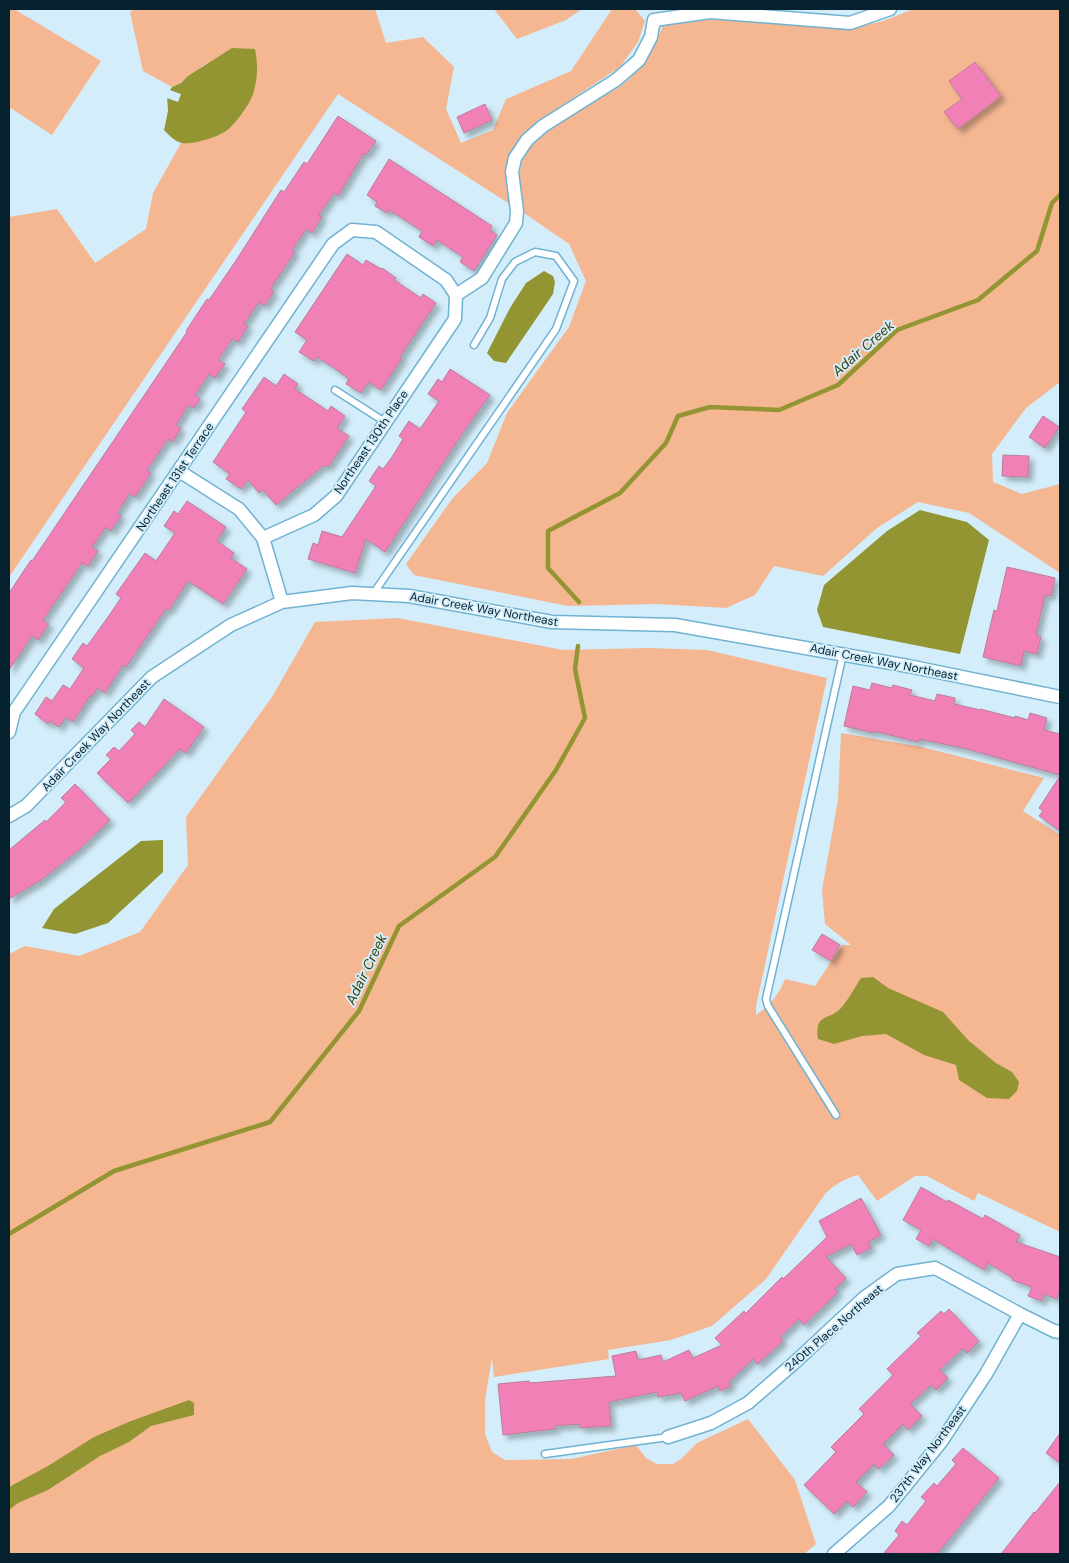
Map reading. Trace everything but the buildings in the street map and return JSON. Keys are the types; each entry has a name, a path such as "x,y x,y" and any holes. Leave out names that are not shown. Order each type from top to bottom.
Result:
{"street":[{"path":"456,295 482,278 516,224 517,211 512,172 515,158 527,140 544,126 616,80 639,60 651,37 654,20 710,12 850,23 890,9"},
{"name":"Northeast 131st Terrace","path":"9,732 14,712 333,244 352,230 376,232 446,280 456,295"},
{"name":"Northeast 130th Place","path":"263,538 314,515 336,496 455,319 456,295"},
{"path":"179,471 239,509 263,538 282,602"},
{"name":"Adair Creek Way Northeast","path":"9,816 26,806 152,677 232,625 282,602 352,593 409,596 552,622 675,625 843,654 1060,697"},
{"name":"240th Place Northeast","path":"668,1437 711,1423 748,1403 794,1364 865,1297 897,1274 935,1268 1020,1314 1054,1331 1060,1332"},
{"name":"237th Way Northeast","path":"834,1554 889,1506 941,1442 986,1374 1020,1314"}],"lane":[{"path":"373,594 556,329 574,281 556,256 535,252 515,262 502,278 490,318 474,345"},
{"path":"335,390 385,422"},
{"path":"836,1115 768,1006 766,999 843,654"},
{"path":"545,1454 668,1437"}],"shaded area":[{"path":"9,9 14,9 101,61 52,135 9,107"},
{"path":"135,9 375,9 386,43 423,37 454,67 446,109 461,143 493,130 506,99 571,71 612,9 635,9 645,21 638,42 620,67 537,122 517,142 508,168 511,205 338,94 9,577 9,217 57,209 95,263 146,229 153,193 181,143 198,142 207,63 172,87 143,71 130,12"},
{"path":"494,9 582,9 566,20 517,39"},
{"path":"914,9 1060,9 1060,382 1026,408 992,454 993,482 1022,494 1060,484 1060,573 969,513 918,502 877,528 823,576 774,566 755,595 726,608 657,604 568,606 414,575 406,564 452,499 487,463 507,413 569,327 586,281 569,244 524,213 520,175 526,154 533,145 562,121 625,83 647,57 663,26 709,18 850,29 883,21"},
{"path":"232,48 255,49 257,77 249,103 233,125 217,136 192,143 182,143 172,138 164,130 168,111 167,95 172,87 181,83 188,76"},
{"path":"544,271 553,276 555,282 553,294 506,363 494,361 487,353 510,308 526,283"},
{"path":"920,510 967,522 989,540 960,654 823,627 817,610 824,585 887,531"},
{"path":"398,618 563,650 648,648 707,650 827,678 756,1006 756,1015 774,999 785,979 815,986 842,945 851,945 825,924 822,890 838,800 841,733 922,747 1044,778 1023,811 1060,835 1060,1232 978,1193 974,1201 927,1176 915,1176 877,1201 858,1175 840,1182 825,1194 766,1279 712,1326 671,1340 608,1350 609,1359 494,1377 492,1358 485,1400 485,1434 492,1452 505,1460 571,1459 636,1445 646,1458 657,1464 673,1464 681,1459 697,1443 748,1419 795,1480 816,1544 804,1554 9,1554 9,954 25,946 79,956 140,932 188,865 186,817 272,697 315,622"},
{"path":"163,840 163,872 108,923 75,934 42,928 54,909 141,841"},
{"path":"873,977 888,988 943,1012 969,1041 996,1063 1012,1072 1019,1082 1017,1091 1009,1099 987,1098 959,1080 956,1065 924,1055 886,1034 862,1036 834,1044 818,1039 817,1030 821,1021 841,1008 861,978"},
{"path":"189,1400 194,1403 194,1415 151,1426 129,1442 100,1456 48,1490 18,1503 9,1510 9,1487 48,1466 94,1437"}],"pier":[{"path":"167,89 181,94 178,102 164,97"}],"waterway":[{"name":"Adair Creek","path":"579,602 548,568 548,531 620,493 666,443 678,416 710,407 779,410 838,385 897,330 978,300 1037,251 1052,203 1060,195"},
{"name":"Adair Creek","path":"9,1234 114,1171 270,1122 359,1011 399,926 495,857 556,770 585,718 575,669 578,646"}]}
